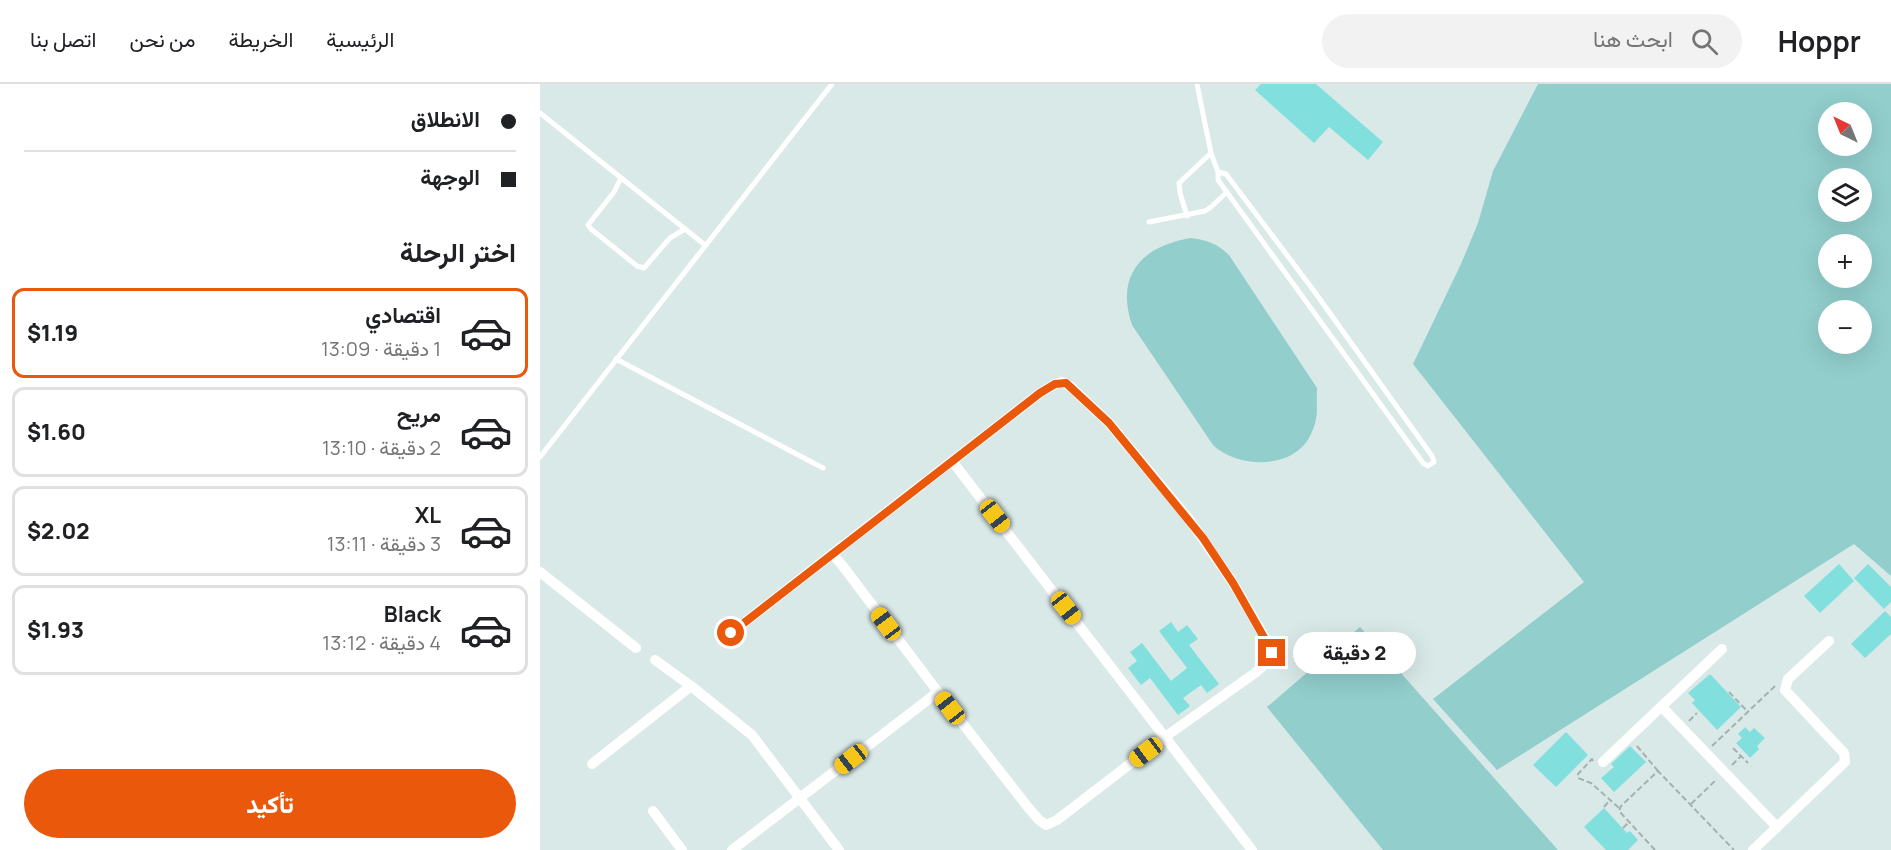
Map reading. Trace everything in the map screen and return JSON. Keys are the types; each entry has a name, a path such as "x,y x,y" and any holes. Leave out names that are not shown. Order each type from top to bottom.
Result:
{"street":[{"path":"731,633 831,554 952,461 1058,382 1066,383 1109,423 1196,528 1233,583 1272,653 1255,673 1165,737 1052,824 1046,825 1033,813 842,565 831,554"},
{"path":"952,461 1252,850"},
{"path":"540,572 636,648"},
{"path":"1753,850 1846,759 1842,750 1787,693 1786,682 1829,641"},
{"path":"1604,762 1722,649"},
{"path":"655,660 746,729 839,850"},
{"path":"592,764 691,686"},
{"path":"732,850 938,692"},
{"path":"1662,707 1777,827"},
{"path":"653,811 682,850"}],"lane":[{"path":"540,457 832,84"},
{"path":"1197,84 1218,180 1423,463 1432,465 1434,459 1432,456 1314,291 1226,174 1218,172"},
{"path":"540,114 705,245"},
{"path":"1187,216 1179,183 1211,153"},
{"path":"621,178 614,192 588,225 637,266 644,268 674,234 685,229"},
{"path":"1149,222 1187,216 1211,207 1227,192"},
{"path":"1303,298 1314,291"},
{"path":"616,359 824,468"}],"path":[{"path":"1705,753 1775,686 1786,682"},
{"path":"1728,692 1748,712"},
{"path":"1630,737 1658,771 1734,850"},
{"path":"1733,748 1748,763"},
{"path":"1690,804 1741,756"},
{"path":"1604,762 1599,766 1592,759 1578,774 1578,778 1591,783 1619,808 1620,813 1655,850"},
{"path":"1619,808 1658,771"},
{"path":"1604,807 1610,801"},
{"path":"1623,828 1629,822"}],"shaded area":[{"path":"1538,84 1891,84 1891,576 1854,544 1497,770 1433,699 1584,582 1413,364 1478,223 1493,171"},
{"path":"1191,238 1212,243 1229,255 1317,388 1315,424 1309,438 1290,456 1263,462 1249,461 1223,453 1213,445 1132,325 1127,291 1130,278 1137,266 1146,256 1159,248"},
{"path":"1360,627 1558,850 1383,850 1267,707"}],"building":[{"path":"1261,84 1316,84 1383,142 1368,160 1329,127 1314,143 1255,90"},
{"path":"1839,564 1854,581 1820,613 1804,596"},
{"path":"1868,564 1891,587 1891,602 1884,609 1854,578"},
{"path":"1885,611 1891,617 1891,634 1865,658 1851,644"},
{"path":"1171,622 1178,632 1187,625 1198,639 1189,645 1219,684 1207,693 1201,685 1183,698 1190,706 1178,715 1150,678 1141,685 1128,668 1137,661 1130,652 1142,643 1171,681 1187,668 1159,631"},
{"path":"1710,674 1741,707 1717,730 1692,703 1695,700 1688,693"},
{"path":"1745,727 1750,732 1754,728 1765,738 1750,758 1736,743 1742,738 1738,734"},
{"path":"1566,732 1588,755 1556,787 1533,765"},
{"path":"1630,746 1646,762 1614,792 1601,778 1614,767 1611,764"},
{"path":"1604,808 1627,833 1630,831 1638,840 1628,850 1606,850 1584,827"}],"route":[{"path":"731,633 1040,393 1062,382 1070,386 1109,423 1188,519 1218,559 1272,653"}]}
